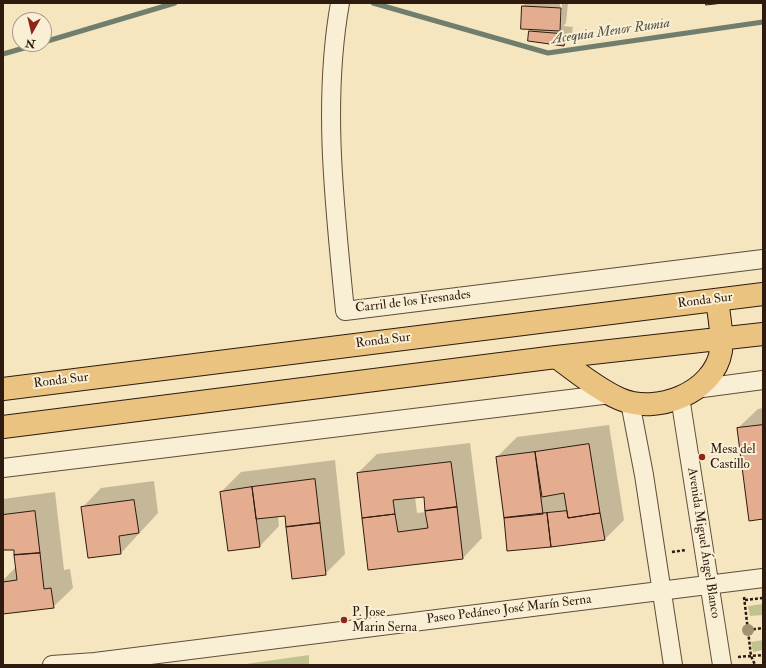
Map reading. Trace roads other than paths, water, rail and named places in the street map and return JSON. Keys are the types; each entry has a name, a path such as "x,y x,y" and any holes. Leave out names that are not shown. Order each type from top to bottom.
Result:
{"main road":[{"name":"Ronda Sur","path":"3,389 763,294"},
{"path":"556,357 621,398 655,404 688,393 708,377 716,365 721,352 722,339 717,300"},
{"path":"3,427 556,357 763,334"}],"street":[{"name":"Carril de los Fresnades","path":"340,3 334,37 331,130 338,243 345,311 763,259"},
{"path":"688,393 763,380"},
{"name":"Avenida Miguel Ángel Blanco","path":"688,393 703,548 709,584 729,660"},
{"path":"3,468 621,398 656,553 673,665"},
{"name":"Paseo Pedáneo José Marín Serna","path":"52,665 93,664 763,578"}],"waterway":[{"name":"Acequia Menor Rumia","path":"52,40 175,3"},
{"name":"Acequia Menor Rumia","path":"373,3 548,53 763,22"},
{"name":"Acequia Menor Rumia","path":"3,54 12,51"}],"place":[{"name":"Mesa del Castillo","path":"702,457"},
{"name":"P. Jose Marin Serna","path":"344,620"}]}
